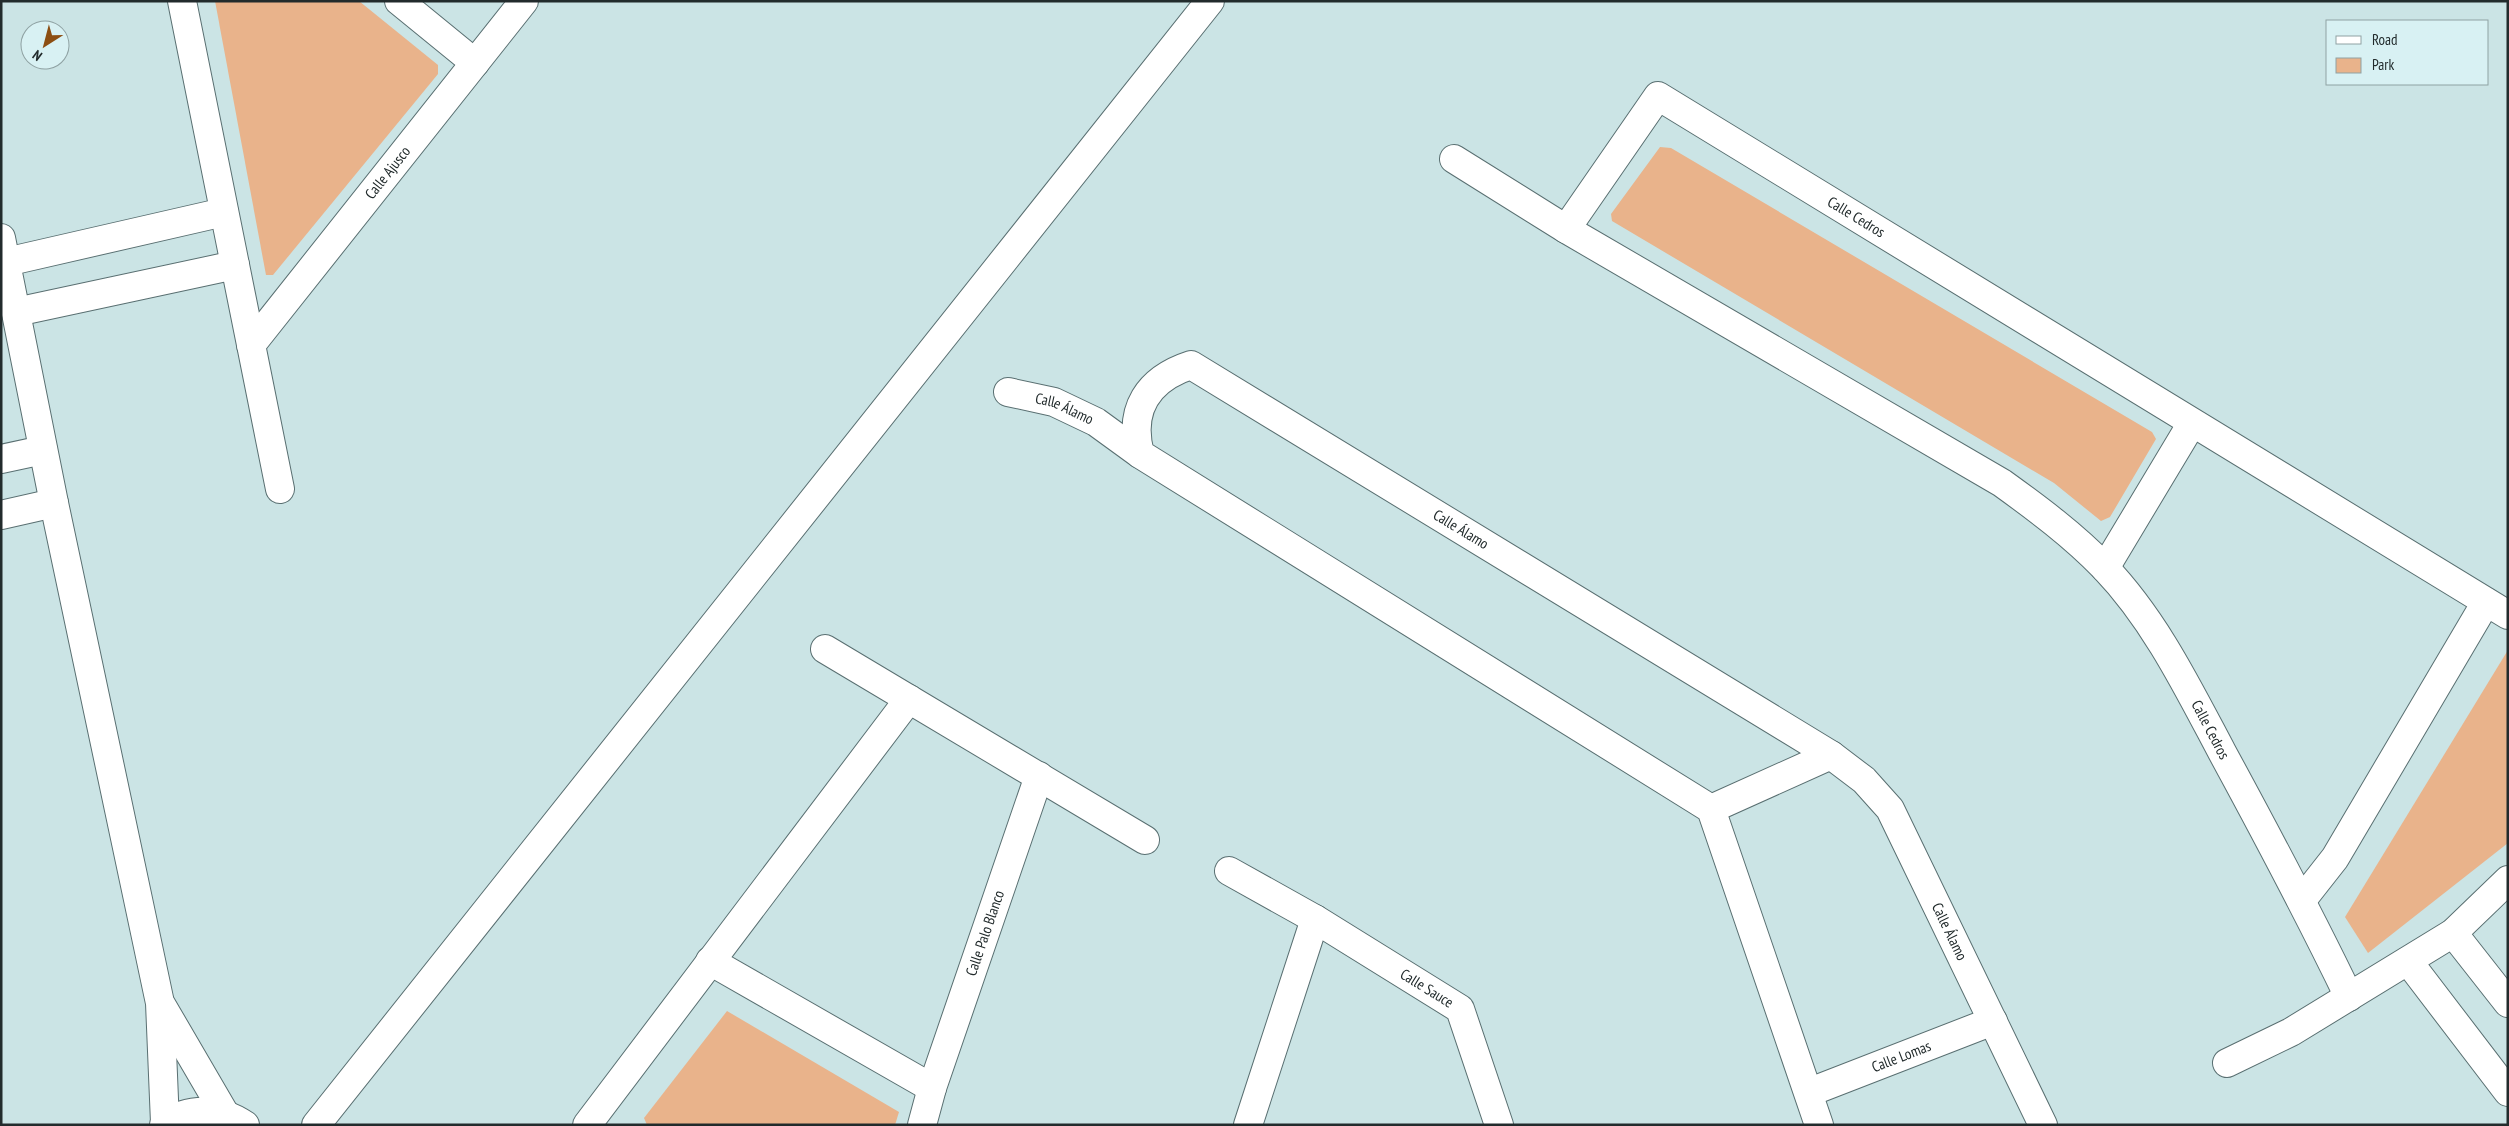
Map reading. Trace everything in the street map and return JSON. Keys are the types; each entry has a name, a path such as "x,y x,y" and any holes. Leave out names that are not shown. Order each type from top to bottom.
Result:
{"street":[{"path":"182,1 280,489"},
{"path":"399,1 475,63"},
{"name":"Calle Ajusco","path":"251,345 524,1"},
{"path":"316,1125 1210,1"},
{"name":"Calle Cedros","path":"1566,230 1658,96 2497,609 2335,858 2302,900"},
{"name":"Calle Cedros","path":"1454,159 1566,230 2002,483 2064,528 2105,568 2146,619 2176,666 2302,900 2349,998"},
{"path":"224,212 4,250 43,450 160,1003 164,1124 184,1114 205,1111 235,1120"},
{"path":"16,312 235,264"},
{"name":"Calle Álamo","path":"1140,454 1136,437 1136,422 1143,399 1163,377 1191,365 1831,755 1864,780 1890,809 2043,1125"},
{"name":"Calle Álamo","path":"1008,392 1054,402 1096,422 1140,454 1711,809"},
{"path":"2105,568 2192,422"},
{"path":"1,459 43,450"},
{"path":"1,515 54,503"},
{"path":"825,649 1145,840"},
{"path":"587,1125 909,699"},
{"path":"1819,1125 1810,1092 1711,809 1831,755"},
{"name":"Calle Palo Blanco","path":"922,1125 932,1088 1039,776"},
{"name":"Calle Sauce","path":"1228,871 1315,919 1460,1009 1499,1125"},
{"path":"2227,1063 2290,1032 2349,998 2453,933 2508,880"},
{"path":"1248,1125 1315,919"},
{"path":"2453,933 2508,1003"},
{"path":"710,961 932,1088"},
{"path":"2408,961 2508,1092"},
{"path":"160,1003 235,1120"},
{"name":"Calle Lomas","path":"1810,1092 1993,1021"}],"green space":[{"path":"215,1 359,1 438,65 438,74 273,275 266,275"},
{"path":"1660,147 1671,148 2152,432 2156,439 2110,517 2101,521 2054,483 1612,221 1611,214"},
{"path":"2508,650 2508,843 2368,953 2345,917"},
{"path":"727,1011 899,1112 895,1125 647,1125 644,1118"}]}
